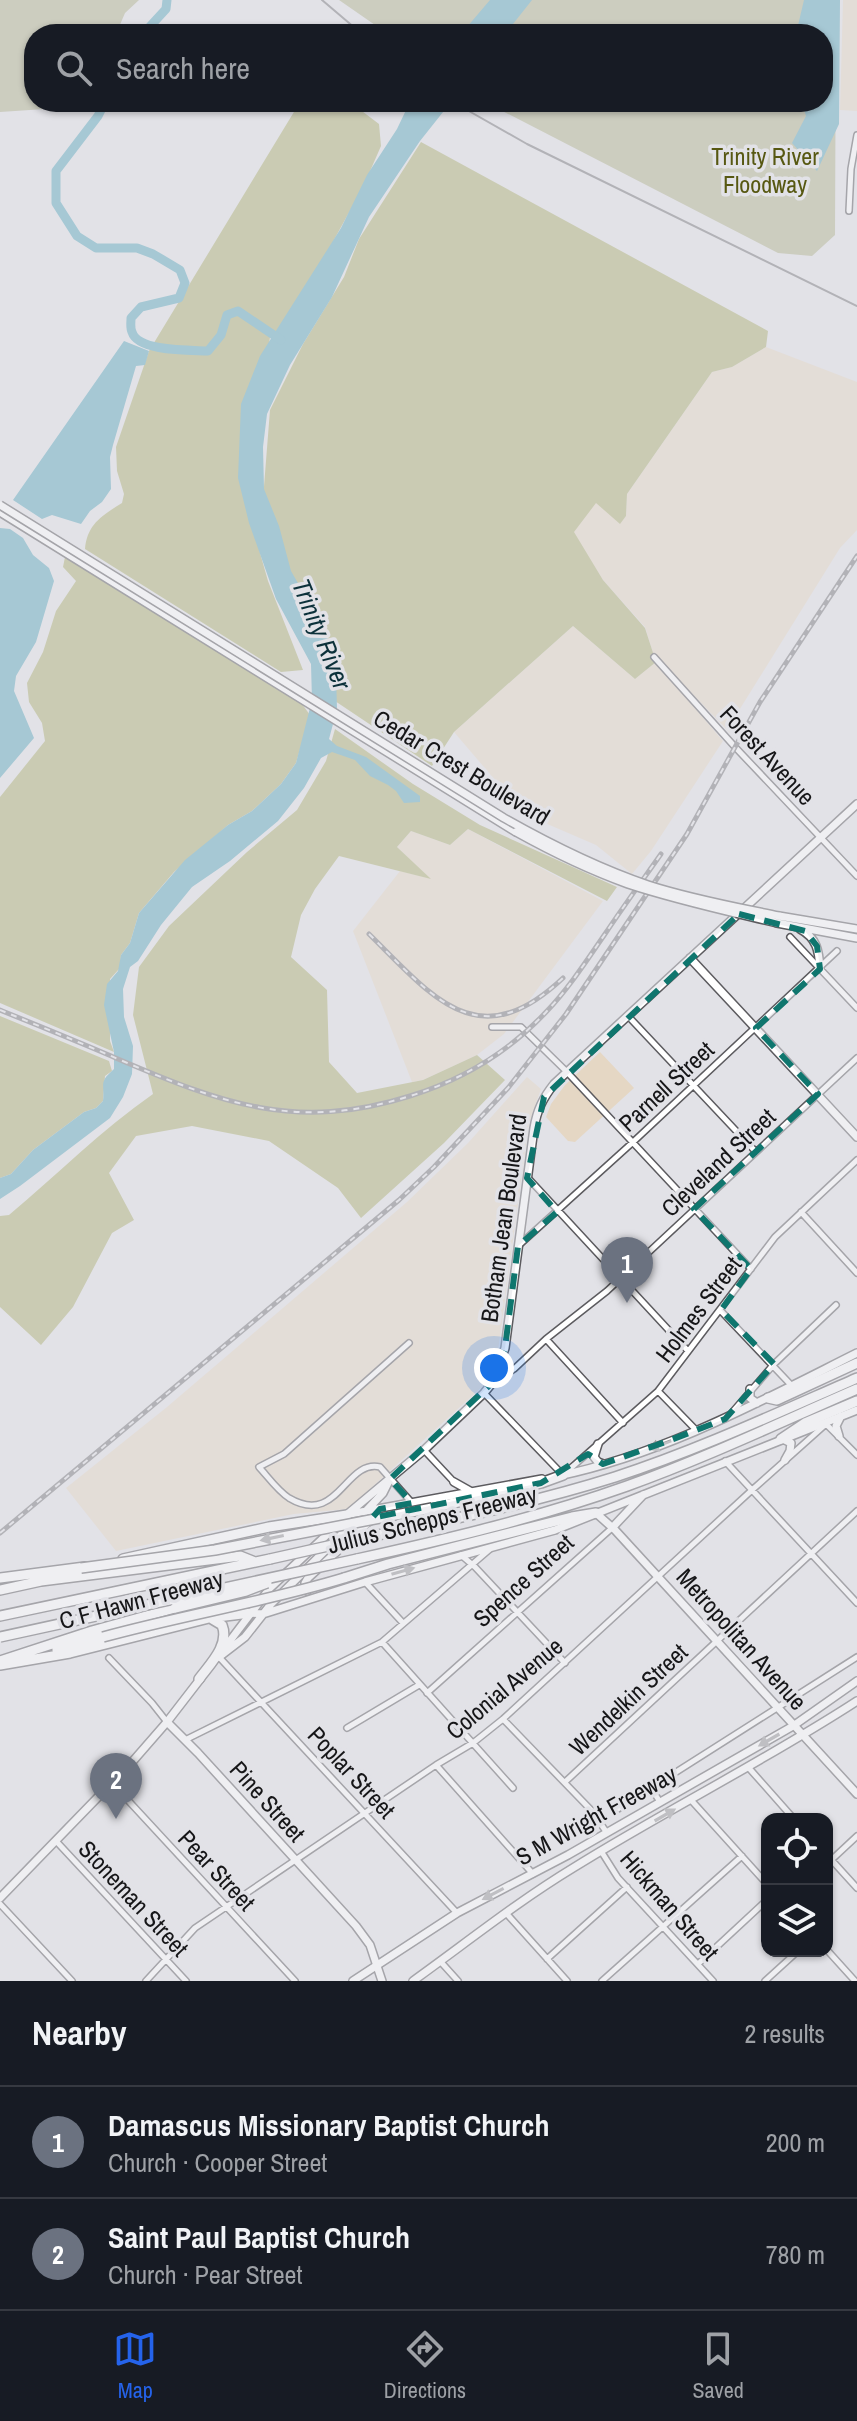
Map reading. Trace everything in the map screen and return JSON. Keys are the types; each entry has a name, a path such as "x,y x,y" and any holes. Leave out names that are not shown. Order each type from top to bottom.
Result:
{"highway":[{"path":"768,1398 777,1400 857,1363"},
{"name":"Julius Schepps Freeway","path":"0,1616 534,1500 614,1477 709,1443 857,1378"},
{"name":"Julius Schepps Freeway","path":"0,1637 468,1533 594,1497 679,1466 857,1389"},
{"path":"781,1439 805,1423 857,1401"},
{"path":"0,1578 215,1550 432,1508 563,1475"},
{"path":"1,1664 161,1621 286,1595 388,1564 596,1513"},
{"path":"81,1568 245,1532 347,1515"},
{"name":"C F Hawn Freeway","path":"0,1590 41,1581 240,1556 255,1562"},
{"name":"C F Hawn Freeway","path":"1,1664 106,1627 246,1591 293,1573"},
{"path":"1,1664 37,1660 209,1618 250,1613"},
{"path":"199,1679 221,1649 225,1638 222,1625 209,1618"}],"main road":[{"name":"Cedar Crest Boulevard","path":"0,505 504,818 554,845 651,885 794,926 857,938"},
{"name":"Cedar Crest Boulevard","path":"0,512 544,847 629,884 687,902 778,919 856,928"},
{"name":"Botham Jean Boulevard","path":"219,1657 270,1588 347,1515 424,1450 493,1382 505,1348 537,1112 554,1084 857,804"},
{"path":"794,926 814,939 820,969"},
{"path":"690,958 857,1137"},
{"name":"Julius Schepps Freeway","path":"347,1515 563,1475 603,1464 725,1419 857,1353"},
{"path":"750,1389 750,1398 757,1403"},
{"name":"Julius Schepps Freeway","path":"250,1613 263,1614 365,1582 555,1530 857,1410"},
{"path":"839,1436 836,1426 841,1415"},
{"path":"781,1439 791,1443 785,1460"},
{"path":"598,1444 594,1457 603,1464"},
{"path":"0,1901 167,1722 219,1657 245,1637 271,1604 383,1493 390,1479"},
{"path":"454,1482 472,1492"},
{"path":"454,1482 455,1494"},
{"name":"Spence Street","path":"612,1528 644,1495"},
{"path":"313,1598 305,1588 308,1578 365,1527 380,1509"},
{"name":"Metropolitan Avenue","path":"596,1513 857,1794"},
{"path":"270,1588 271,1604 281,1609"},
{"name":"S M Wright Freeway","path":"353,1981 457,1913 607,1833 793,1726 857,1681"},
{"name":"S M Wright Freeway","path":"413,1981 506,1913 601,1851 803,1736 857,1701"},
{"name":"Pine Street","path":"167,1722 356,1926 370,1945 382,1981"}],"street":[{"path":"849,211 851,169 857,135"},
{"name":"Forest Avenue","path":"654,657 857,876"},
{"path":"790,937 857,1008"},
{"name":"Parnell Street","path":"518,1246 837,951"},
{"path":"628,1016 756,1152"},
{"path":"492,1027 521,1027 751,1269"},
{"name":"Cleveland Street","path":"493,1382 514,1369 546,1339 576,1318 857,1058"},
{"name":"Holmes Street","path":"563,1475 658,1391 775,1237 857,1160"},
{"path":"527,1178 688,1351"},
{"path":"801,1212 857,1273"},
{"path":"725,1419 774,1364 836,1305"},
{"path":"720,1310 792,1386"},
{"path":"546,1339 623,1423"},
{"path":"409,1343 284,1454 259,1467 286,1497 314,1505 333,1498 362,1469 380,1467 412,1503"},
{"path":"658,1391 696,1430"},
{"path":"484,1393 563,1475"},
{"path":"826,1423 857,1455"},
{"name":"Colonial Avenue","path":"146,1981 195,1928 473,1743 503,1719 826,1423"},
{"path":"424,1450 454,1482"},
{"path":"725,1461 857,1603"},
{"name":"Wendelkin Street","path":"565,1782 857,1511"},
{"name":"Spence Street","path":"427,1693 612,1528"},
{"path":"185,1740 382,1642 490,1548"},
{"path":"461,1555 565,1663"},
{"path":"365,1582 403,1623"},
{"path":"382,1642 513,1788"},
{"name":"Poplar Street","path":"219,1657 457,1913"},
{"path":"618,1809 857,1657"},
{"name":"Pine Street","path":"109,1658 167,1722"},
{"path":"347,1728 419,1685"},
{"path":"503,1719 597,1816 607,1833"},
{"path":"436,1765 533,1874"},
{"path":"748,1767 789,1813"},
{"name":"Pear Street","path":"112,1783 295,1981"},
{"path":"651,1788 660,1802"},
{"path":"691,1800 761,1877"},
{"path":"833,1856 857,1836"},
{"name":"Stoneman Street","path":"55,1840 186,1981"},
{"name":"Hickman Street","path":"601,1851 627,1887 713,1981"},
{"path":"602,1981 742,1856"},
{"path":"833,1865 857,1888"},
{"path":"547,1959 627,1887"},
{"path":"0,1901 72,1981"},
{"path":"698,1964 761,1906"},
{"path":"506,1913 567,1981"},
{"path":"765,1981 791,1957"},
{"path":"833,1957 850,1979"},
{"path":"440,1961 458,1981"}],"highlighted area":[{"path":"739,914 805,931 817,946 820,969 756,1028 818,1094 694,1209 751,1269 721,1310 774,1364 725,1419 668,1441 603,1464 588,1454 541,1483 372,1518 380,1509 412,1503 390,1479 493,1382 505,1348 518,1246 557,1212 527,1178 544,1097"}],"shaded area":[{"path":"843,0 857,0 857,111 840,110"},
{"path":"766,347 857,382 857,530 840,548 733,720 730,733 653,653 645,627 603,580 573,532 596,502 620,523 626,516 627,494 712,372 732,367"},
{"path":"573,626 635,679 656,662 723,741 651,851 632,874 596,845 524,814 454,732"},
{"path":"468,829 603,901 504,1034 477,1055 412,1082 353,931 400,871 429,878 397,847 411,831 450,845"},
{"path":"600,1052 634,1088 575,1142 568,1141 546,1117 565,1085"},
{"path":"527,1077 541,1089 529,1123 497,1358 483,1386 348,1509 294,1514 116,1551 66,1488 167,1407 407,1202 468,1143"}],"green space":[{"path":"0,0 139,0 125,13 120,24 24,24 24,110 0,112"},
{"name":"Trinity River Floodway","path":"339,0 836,0 835,235 812,256 778,253 504,112 833,112 833,24 374,24"},
{"path":"294,112 363,112 379,124 381,146 364,185 288,324 270,337 247,507 268,581 303,670 281,672 85,549 96,522 122,503 124,494 117,471 116,447 149,351"},
{"path":"421,142 768,331 766,347 732,367 712,372 627,494 626,516 620,524 596,503 574,532 603,580 645,628 656,662 635,679 573,626 454,732 432,766 335,701 263,499 270,410 303,344 344,277 359,239"},
{"path":"65,557 302,704 310,715 296,763 281,784 252,811 228,825 174,872 139,913 130,943 121,955 120,968 110,979 110,1041 114,1052 0,1003 0,797 45,741 42,723 29,702 27,683 43,652 56,611 76,581 63,567"},
{"path":"335,729 413,784 480,825 617,887 607,901 468,829 450,845 411,831 397,847 431,879 339,856 301,915 291,957 327,990 329,1062 357,1093 423,1080 477,1055 505,1080 444,1143 361,1218 338,1188 269,1141 192,1126 136,1136 109,1173 134,1220 112,1233 73,1307 41,1345 0,1307 0,1216 9,1215 153,1094 133,1015 139,967 169,926 247,852 297,810 326,761"},
{"path":"0,1016 109,1061 112,1071 105,1076 103,1101 96,1108 84,1112 33,1150 11,1174 0,1178"}],"water":[{"path":"490,0 532,0 513,24 470,24"},
{"path":"804,0 840,0 839,124 817,171 792,143 806,116 805,112 833,112 833,24 798,24"},
{"name":"Trinity River","path":"405,112 443,112 369,217 332,297 290,365 267,414 263,447 264,489 279,526 291,571 326,632 336,673 337,709 329,739 337,746 366,757 420,796 420,802 404,803 396,791 370,776 355,760 332,752 321,758 304,788 278,821 230,861 192,887 161,925 138,961 130,967 123,989 124,1017 133,1046 132,1074 110,1118 0,1199 0,1178 11,1174 33,1150 103,1101 104,1081 114,1069 114,1052 104,1005 107,984 118,971 121,955 130,943 139,913 185,860 228,825 252,811 281,784 296,763 312,700 311,664 276,599 249,523 238,478 241,404 260,356 341,228 367,175"},
{"path":"124,341 149,351 145,365 136,366 113,445 110,457 111,489 81,524 52,515 42,519 13,500"},
{"path":"0,528 10,529 23,538 33,555 49,568 54,581 36,642 16,676 14,691 34,738 0,778"}],"waterway":[{"path":"152,24 166,9 167,0"},
{"path":"100,112 56,171 56,203 77,236 96,248 137,248 180,270 185,283 179,298 141,307 131,318 131,330 136,339 154,347 208,351 221,335 227,315 238,311 281,340"}],"tram line":[{"path":"322,0 350,24"},
{"path":"471,112 527,144 857,306"}],"railway":[{"path":"0,1533 399,1200 508,1088 566,1014 687,834 760,702 857,556"},
{"path":"0,1010 155,1075 226,1100 295,1112 331,1112 369,1107 448,1082 517,1039 547,1011 570,983 661,854"},
{"path":"369,934 436,997 458,1010 481,1016 506,1014 533,1002 563,978"}],"place":[{"name":"Damascus Missionary Baptist Church","path":"627,1303"},
{"name":"Saint Paul Baptist Church","path":"116,1819"}]}
